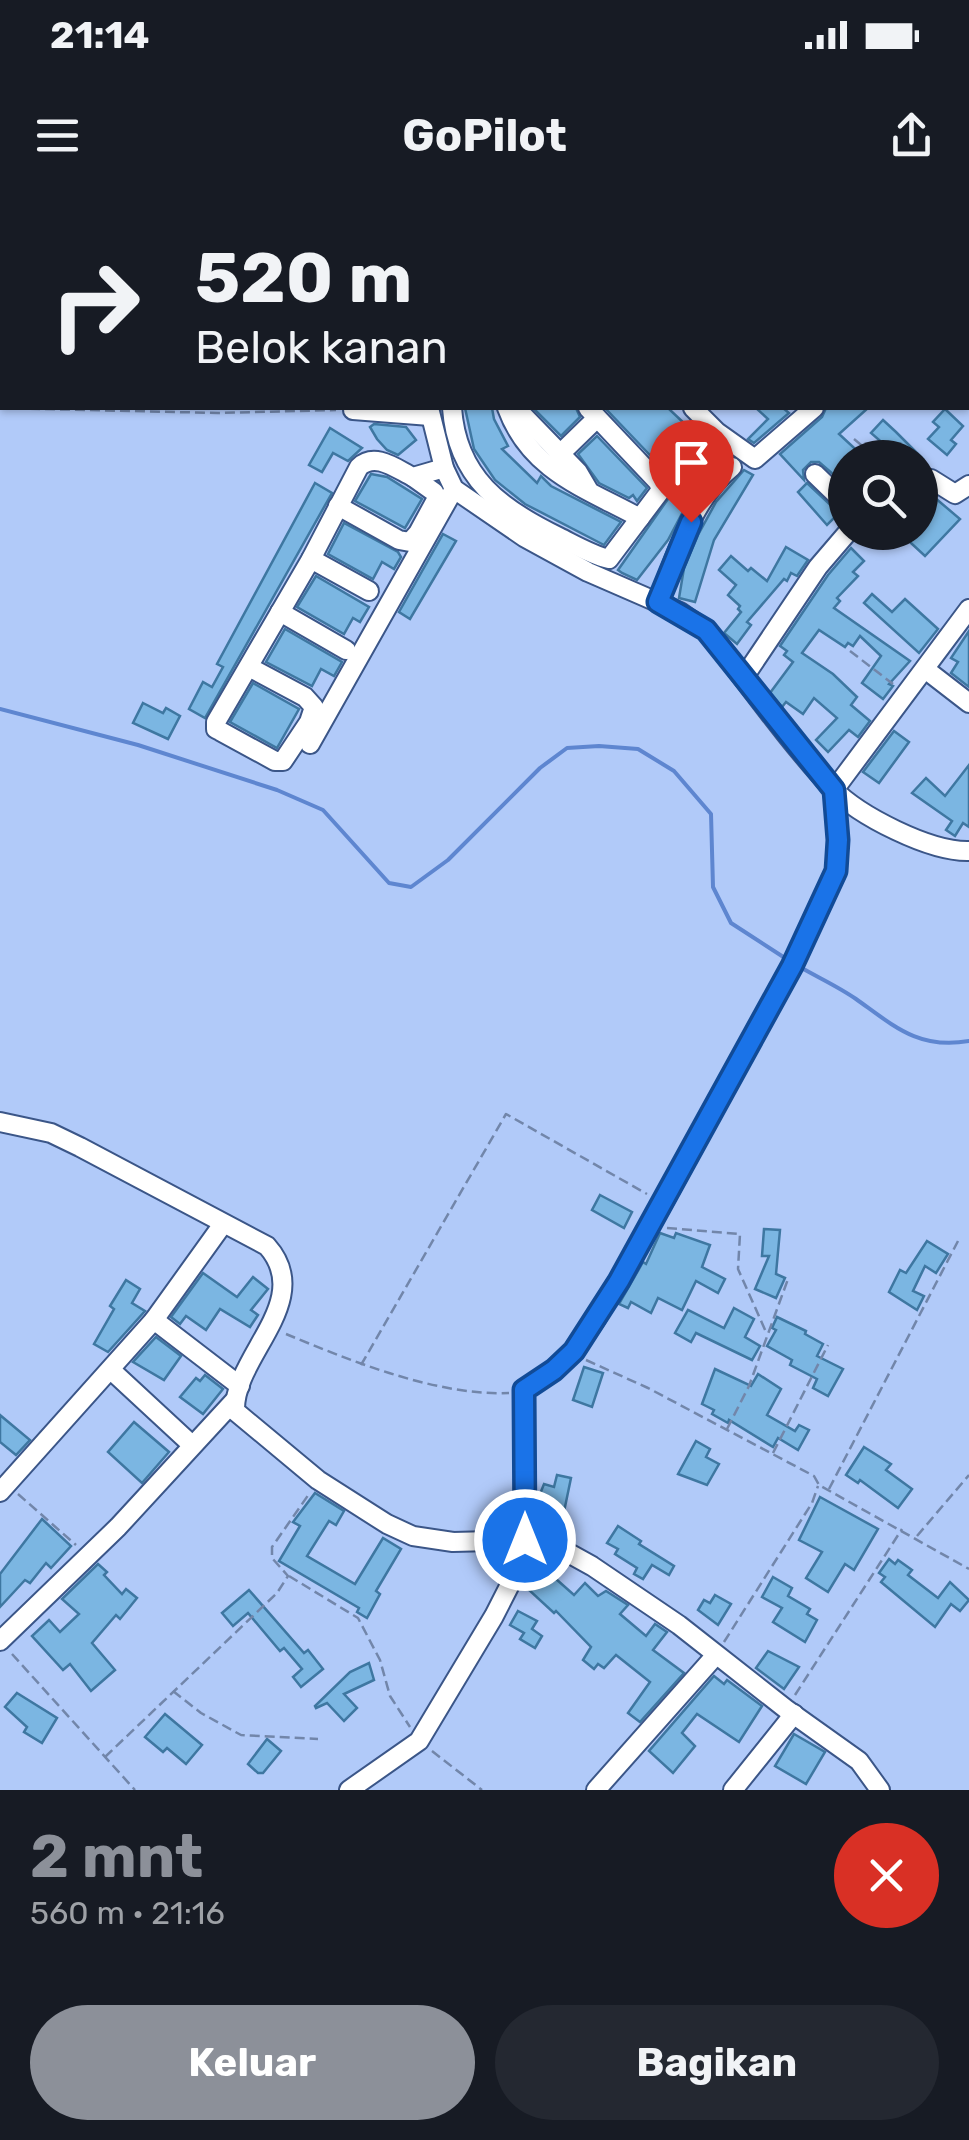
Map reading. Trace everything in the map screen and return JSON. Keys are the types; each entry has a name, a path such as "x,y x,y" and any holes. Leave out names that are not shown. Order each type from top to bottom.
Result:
{"street":[{"path":"353,410 429,412 444,468 454,489 515,532 706,630 834,790 875,818 929,846 969,852"},
{"path":"452,410 464,456 479,481 502,506 605,559 614,556 660,495 660,486 593,413 560,454"},
{"path":"508,410 522,440 557,474 640,518"},
{"path":"518,410 578,472 590,491"},
{"path":"682,410 710,438 717,432"},
{"path":"696,410 717,432 755,458 807,410"},
{"path":"249,666 305,697 314,707 309,722 283,761 216,729 216,722 310,559 358,466 370,459 413,476 437,498 410,542 399,540 338,506"},
{"path":"658,602 691,522 719,477 732,467"},
{"path":"413,476 444,468"},
{"path":"816,474 828,486"},
{"path":"938,483 956,494 969,485"},
{"path":"310,744 454,489"},
{"path":"744,677 832,550"},
{"path":"310,559 369,591"},
{"path":"350,1790 420,1741 494,1616 526,1552 524,1390 574,1351 650,1228 802,948 836,871 834,790 969,609"},
{"path":"280,612 346,650"},
{"path":"925,669 969,703"},
{"path":"0,1122 50,1133 267,1246 283,1271 282,1290 270,1328 238,1393 88,1556 0,1641"},
{"path":"3,1488 154,1320 223,1224"},
{"path":"154,1320 238,1393 240,1418 318,1480 387,1524 414,1536 453,1542 525,1540 554,1545 678,1625 860,1761 880,1790"},
{"path":"111,1370 192,1445"},
{"path":"596,1790 716,1656"},
{"path":"733,1790 790,1711"}],"path":[{"path":"87,410 218,413 353,410"},
{"path":"850,650 906,694"},
{"path":"361,1366 506,1114 663,1204"},
{"path":"650,1228 737,1231 741,1239 738,1269 766,1332"},
{"path":"828,1490 958,1242"},
{"path":"727,1429 749,1386 788,1279"},
{"path":"270,1328 361,1366 498,1394 524,1390"},
{"path":"773,1454 828,1345"},
{"path":"574,1351 588,1362 648,1388 814,1476 818,1485 969,1568"},
{"path":"916,1536 969,1475"},
{"path":"318,1480 272,1548 272,1558 288,1576 358,1618 380,1660 390,1696 420,1741 482,1790"},
{"path":"716,1656 812,1503 818,1485"},
{"path":"3,1488 88,1556"},
{"path":"790,1711 902,1529"},
{"path":"104,1757 277,1594 288,1576"},
{"path":"13,1656 135,1790"},
{"path":"174,1692 240,1735 318,1740"},
{"path":"125,1790 130,1784"}],"building":[{"path":"465,410 492,410 508,446 502,449 537,483 541,476 551,486 621,522 604,545 525,504 495,480 474,449"},
{"path":"535,410 577,410 580,417 561,436"},
{"path":"607,410 670,410 704,442 668,474"},
{"path":"758,410 789,413 754,443 748,439 768,419"},
{"path":"825,410 866,410 839,434 846,440 828,440 828,470 819,462 811,462 803,470 804,480 780,454"},
{"path":"944,410 963,426 951,440 956,444 947,455 938,447 938,440 928,439 939,427 933,422"},
{"path":"883,420 904,440 879,440 871,433"},
{"path":"370,427 406,427 416,440 398,455 377,439"},
{"path":"330,428 362,448 348,461 333,453 322,472 309,465"},
{"path":"597,436 647,488 637,501 633,495 629,498 599,483 578,454"},
{"path":"706,445 726,456 696,487 668,540 637,580 622,573 618,570"},
{"path":"744,470 753,475 714,540 695,602 679,598 684,568 698,535 716,502"},
{"path":"371,474 387,477 422,499 405,528 355,501"},
{"path":"315,483 332,493 205,718 189,709 203,682 212,687 223,667 217,664"},
{"path":"807,483 828,503 827,525 798,492"},
{"path":"938,500 960,519 938,542"},
{"path":"344,523 398,552 401,557 394,569 382,562 373,579 328,554"},
{"path":"443,534 456,541 410,619 399,612"},
{"path":"786,547 808,560 797,576 791,573 787,581 784,579 747,622 751,625 737,644 724,633 741,612 728,595 736,585 719,570 731,556 767,581"},
{"path":"849,550 864,561 853,572 858,576 837,598 840,601 834,608 910,661 889,684 893,686 883,699 862,683 881,656 860,636 853,646 848,643 845,647 819,630 802,653 857,697 851,705 870,721 858,737 849,730 828,752 816,740 837,718 814,698 803,714 786,702 782,707 770,693 793,662 780,646"},
{"path":"316,576 369,607 360,622 353,618 344,634 297,607"},
{"path":"872,594 892,612 905,599 938,629 919,653 864,603"},
{"path":"285,629 342,662 334,676 321,669 312,686 266,662"},
{"path":"969,631 969,687 951,673 958,662 951,658"},
{"path":"253,683 299,709 277,748 230,722"},
{"path":"143,703 180,716 168,739 133,723"},
{"path":"894,731 909,742 879,783 863,772"},
{"path":"969,765 969,827 963,823 955,836 946,830 952,821 912,793 926,778 945,796"},
{"path":"600,1195 632,1212 624,1228 592,1210"},
{"path":"764,1229 780,1230 776,1274 785,1278 776,1298 755,1289 769,1256 762,1256"},
{"path":"660,1233 674,1238 676,1233 710,1245 702,1267 725,1279 718,1293 696,1281 682,1310 658,1298 651,1313 631,1302 628,1308 619,1304 643,1262 646,1264"},
{"path":"927,1241 948,1254 936,1273 925,1266 913,1291 924,1296 917,1310 889,1292 900,1270 906,1273"},
{"path":"203,1273 237,1297 253,1277 268,1289 251,1310 258,1315 250,1327 220,1309 206,1330 186,1316 180,1324 171,1317"},
{"path":"126,1280 140,1289 132,1303 145,1311 108,1352 94,1344"},
{"path":"734,1308 754,1319 745,1337 760,1346 752,1360 696,1333 691,1342 675,1333 688,1310 724,1328"},
{"path":"777,1317 823,1344 817,1356 843,1369 828,1396 813,1388 817,1379 790,1365 792,1360 767,1346 776,1330 772,1328"},
{"path":"156,1337 181,1356 164,1380 133,1362"},
{"path":"584,1367 603,1373 592,1407 573,1400"},
{"path":"715,1369 751,1386 758,1374 781,1389 767,1415 795,1431 799,1425 809,1430 798,1450 778,1438 773,1447 712,1414 714,1410 702,1404"},
{"path":"205,1375 223,1389 203,1414 180,1397 196,1378 200,1381"},
{"path":"0,1415 30,1440 16,1455 0,1442"},
{"path":"134,1422 169,1452 142,1483 108,1452"},
{"path":"696,1441 710,1449 706,1457 719,1464 707,1485 678,1474"},
{"path":"864,1447 891,1464 886,1470 912,1489 898,1508 860,1480 858,1483 846,1475"},
{"path":"557,1475 571,1478 560,1531 548,1528 552,1515 538,1511 544,1484 554,1487"},
{"path":"315,1493 344,1511 336,1525 329,1521 307,1556 355,1584 383,1538 401,1549 376,1591 380,1594 367,1618 357,1612 359,1608 279,1561 300,1526 293,1522"},
{"path":"820,1497 878,1529 854,1570 845,1564 828,1592 806,1578 822,1552 799,1540"},
{"path":"42,1519 71,1546 51,1568 46,1563 30,1583 25,1580 0,1607 0,1574"},
{"path":"618,1526 674,1566 669,1575 652,1565 643,1579 634,1574 637,1568 615,1554 618,1549 607,1543"},
{"path":"889,1559 912,1570 908,1575 938,1598 950,1582 969,1600 960,1611 951,1604 935,1627 881,1582 885,1577 879,1573"},
{"path":"98,1564 122,1594 126,1589 137,1598 92,1643 115,1670 91,1691 70,1664 63,1670 32,1636 49,1620 60,1632 79,1614 62,1599"},
{"path":"547,1571 574,1595 585,1583 598,1596 606,1591 628,1605 620,1614 646,1636 655,1624 667,1632 653,1650 684,1673 640,1722 628,1713 650,1682 616,1655 604,1668 598,1664 594,1669 583,1660 591,1647 529,1590"},
{"path":"773,1577 792,1588 788,1596 810,1609 807,1614 817,1620 805,1642 773,1622 782,1608 762,1597"},
{"path":"249,1590 323,1669 301,1687 293,1677 302,1669 284,1648 280,1651 248,1613 233,1626 222,1613"},
{"path":"715,1595 731,1604 718,1625 698,1610 704,1600 710,1603"},
{"path":"518,1611 537,1621 532,1629 542,1636 535,1648 520,1639 524,1633 510,1625"},
{"path":"768,1651 799,1667 784,1689 756,1668"},
{"path":"369,1663 374,1680 344,1694 357,1708 344,1721 327,1703 316,1708 350,1672"},
{"path":"714,1676 724,1684 727,1680 762,1706 739,1742 697,1714 682,1733 695,1746 673,1773 649,1751"},
{"path":"17,1693 57,1718 42,1743 24,1732 27,1727 5,1707"},
{"path":"165,1714 202,1745 186,1764 145,1737"},
{"path":"794,1734 825,1752 806,1784 775,1766"},
{"path":"267,1739 281,1751 263,1773 258,1773 248,1764"}],"waterway":[{"path":"0,709 138,745 277,790 323,810 389,883 411,887 448,860 540,768 567,748 638,749 674,771 711,814 713,887 731,923 788,960"},
{"path":"800,967 908,1034 936,1042 969,1041"}],"route":[{"path":"525,1540 524,1390 574,1351 619,1281 792,966 836,871 834,790 706,630 658,602 691,522"}]}
